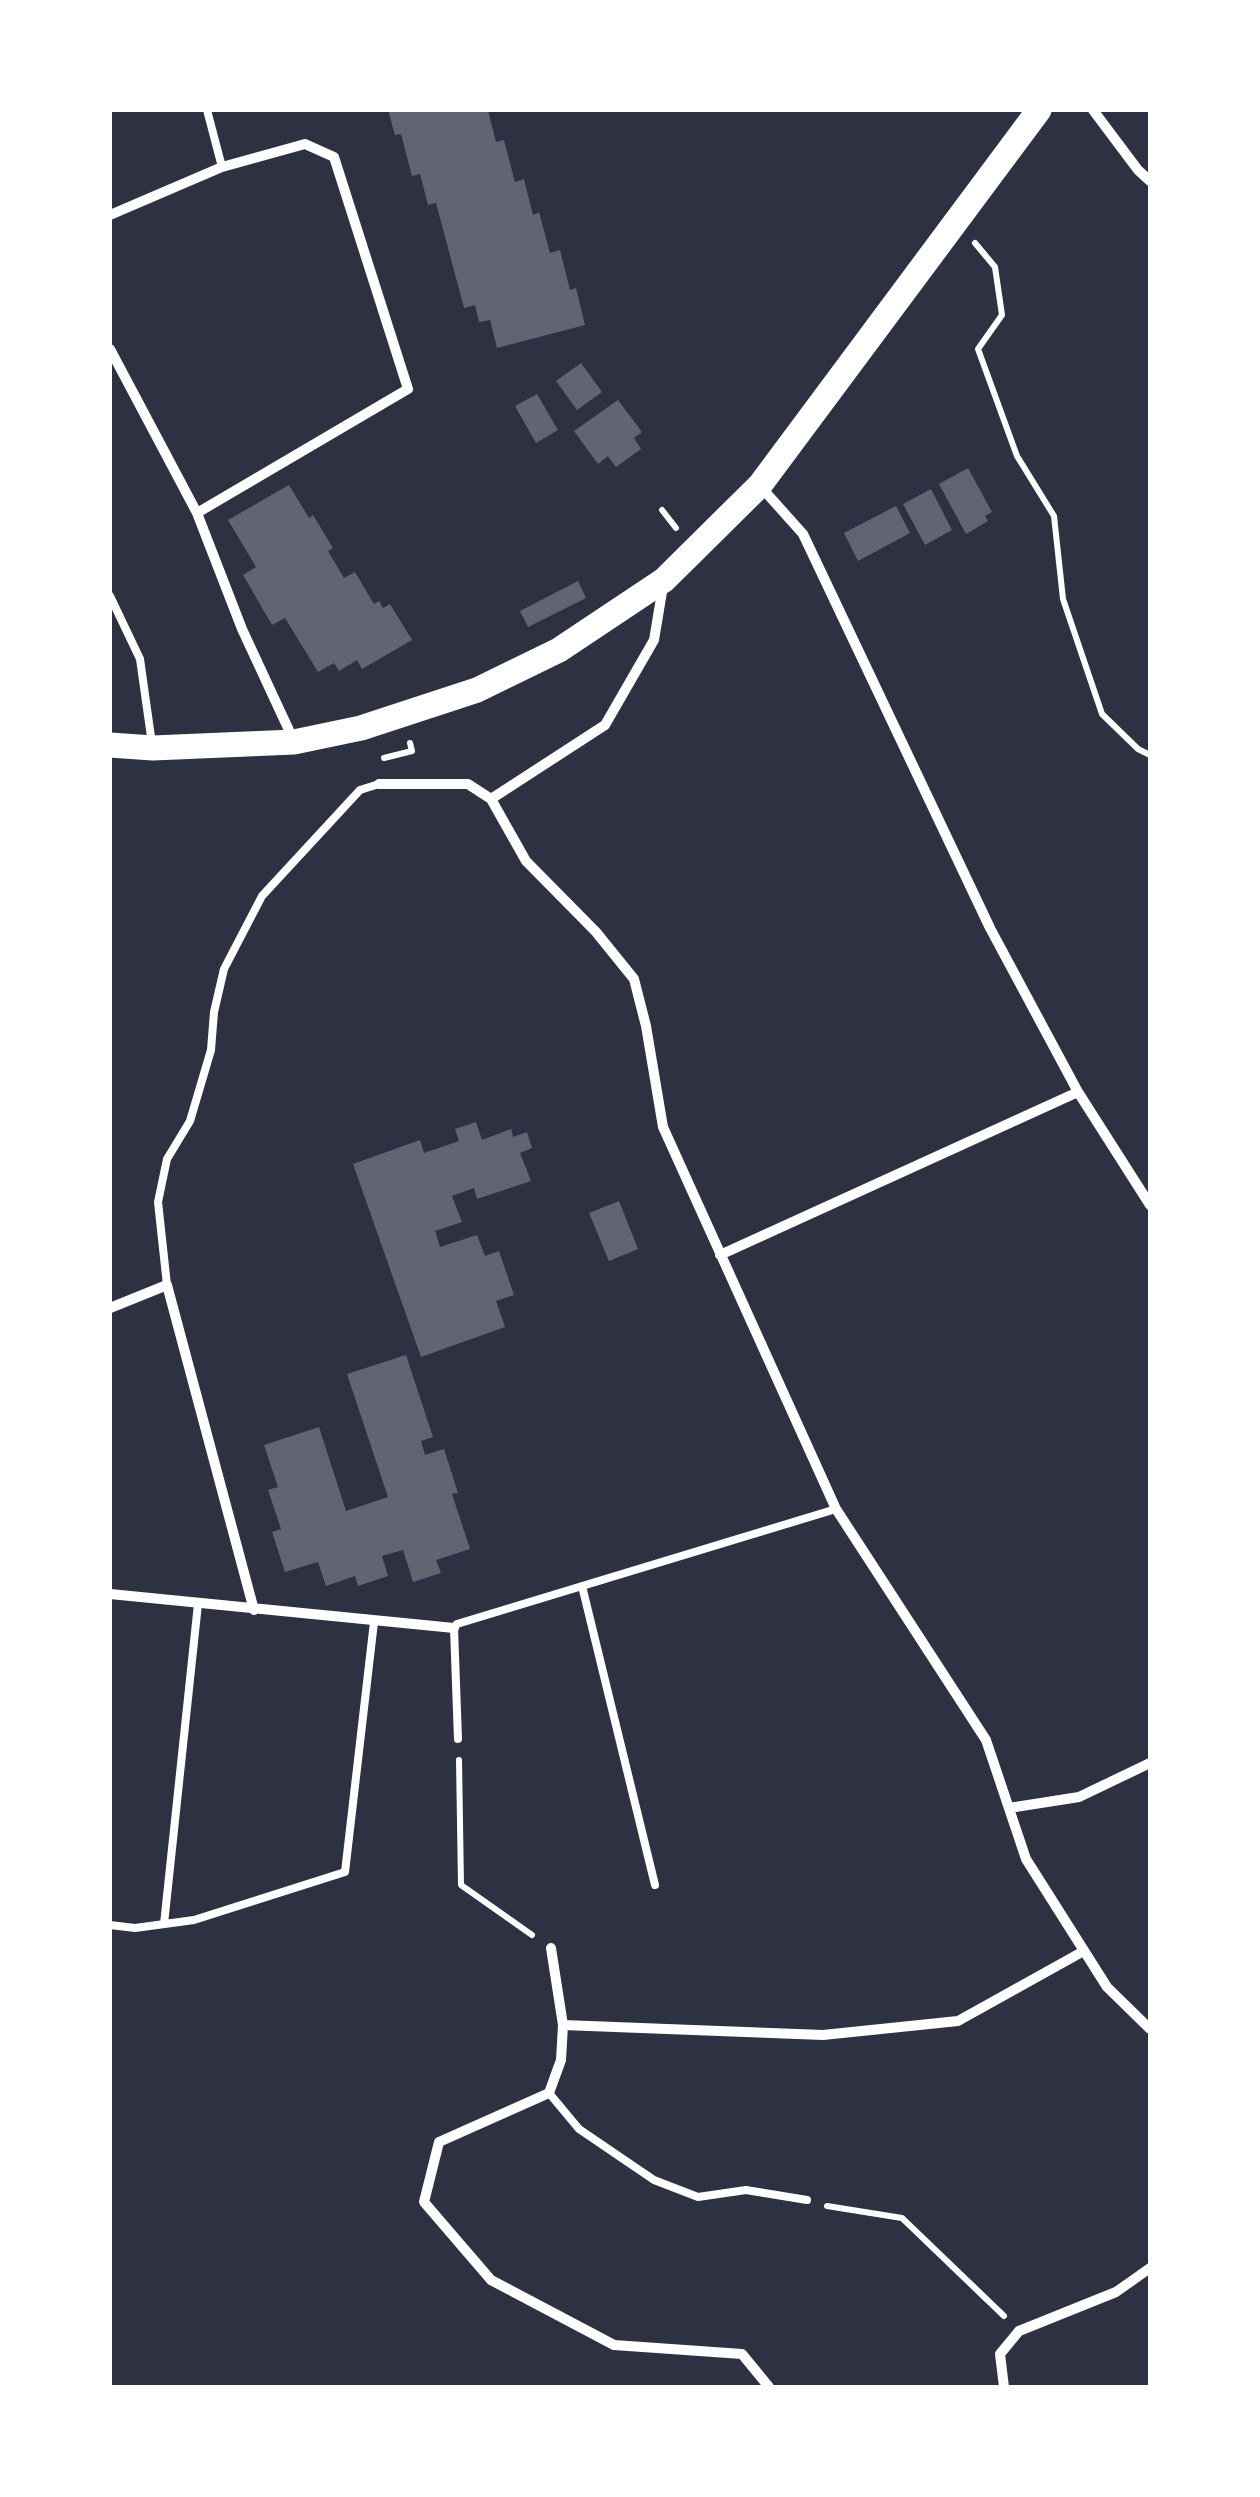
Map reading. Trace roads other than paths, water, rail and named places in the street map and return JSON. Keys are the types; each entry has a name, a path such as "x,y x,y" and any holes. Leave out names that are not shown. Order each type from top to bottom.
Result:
{"main road":[{"path":"110,745 153,748 294,742 362,728 477,690 560,650 664,580 760,485 1039,110"}],"street":[{"path":"1093,110 1150,181"},
{"path":"110,215 222,167 306,144 334,157 408,389 197,512"},
{"path":"110,349 197,512 242,629 294,742"},
{"path":"760,485 803,534 990,928 1078,1092 1150,1204"},
{"path":"491,799 605,725 654,640 664,580"},
{"path":"379,784 468,784 491,799 526,861 596,932 634,979 646,1026 662,1127 836,1509 986,1740 1026,1860 1082,1952 1108,1987 1150,2029"},
{"path":"720,1255 1078,1092"},
{"path":"110,1308 167,1285 254,1610"},
{"path":"110,1594 454,1628"},
{"path":"1009,1808 1079,1797 1150,1763"},
{"path":"551,1948 562,2025 561,2060 550,2093 440,2142 424,2202 491,2280 614,2345 742,2354 770,2387"},
{"path":"562,2025 824,2035 958,2021 1082,1952"},
{"path":"1004,2387 1000,2354 1020,2331 1116,2292 1150,2268"}],"lane":[{"path":"206,110 222,167"},
{"path":"110,596 140,659 153,748"},
{"path":"167,1285 158,1202 167,1159 190,1121 211,1050 214,1012 224,969 262,896 360,790 379,784"},
{"path":"458,1739 454,1628 457,1624 836,1509"},
{"path":"582,1586 655,1885"},
{"path":"164,1924 198,1604"},
{"path":"110,1926 135,1928 194,1920 345,1872 374,1622"},
{"path":"550,2093 579,2129 654,2180 698,2197 746,2190 806,2200"}]}
